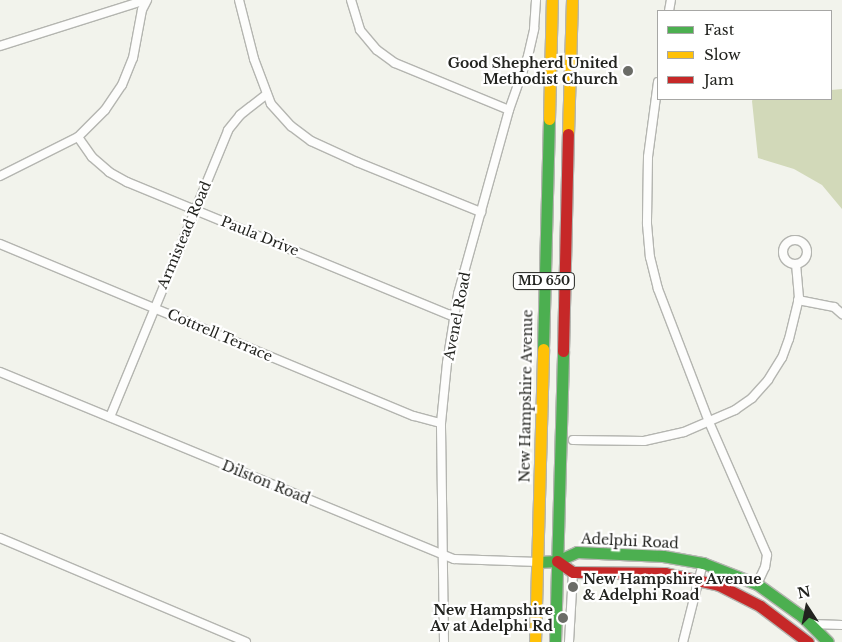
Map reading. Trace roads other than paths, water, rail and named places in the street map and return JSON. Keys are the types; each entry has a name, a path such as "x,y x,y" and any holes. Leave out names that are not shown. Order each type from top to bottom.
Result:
{"main road":[{"name":"New Hampshire Avenue","path":"535,642 552,0"},
{"name":"MD 650","path":"555,642 572,0"},
{"name":"Adelphi Road","path":"538,562 557,561 578,552 663,556 703,563 757,584 811,624 828,642"},
{"path":"557,561 574,572 665,573 719,585 760,606 808,642"}],"street":[{"path":"0,46 147,0"},
{"path":"0,176 78,137 105,110 122,84 133,58 142,10 147,0"},
{"path":"239,0 254,59 271,104 291,126 311,141 357,162 481,212"},
{"path":"351,0 360,30 377,50 395,63 509,110"},
{"name":"Avenel Road","path":"444,642 441,554 441,423 458,294 509,110 534,29 536,0"},
{"path":"657,90 648,157 647,224 650,257 658,289 709,422 767,554 765,567 757,584"},
{"name":"Armistead Road","path":"110,417 228,130 240,115 267,94"},
{"name":"Paula Drive","path":"78,137 92,157 109,172 195,210 455,317"},
{"name":"Cottrell Terrace","path":"0,244 414,416 441,423"},
{"path":"573,440 644,441 684,432 735,410 752,398 768,380 782,358 789,339 798,300 796,264"},
{"path":"798,300 834,307 842,314"},
{"name":"Dilston Road","path":"0,372 454,559 538,562"},
{"path":"0,538 246,642"},
{"path":"683,642 703,563"},
{"path":"569,642 574,572"},
{"path":"811,624 842,626"}],"place":[{"name":"Good Shepherd United Methodist Church","path":"628,71"},
{"name":"New Hampshire Avenue & Adelphi Road","path":"573,587"},
{"name":"New Hampshire Av at Adelphi Rd","path":"563,618"}]}
